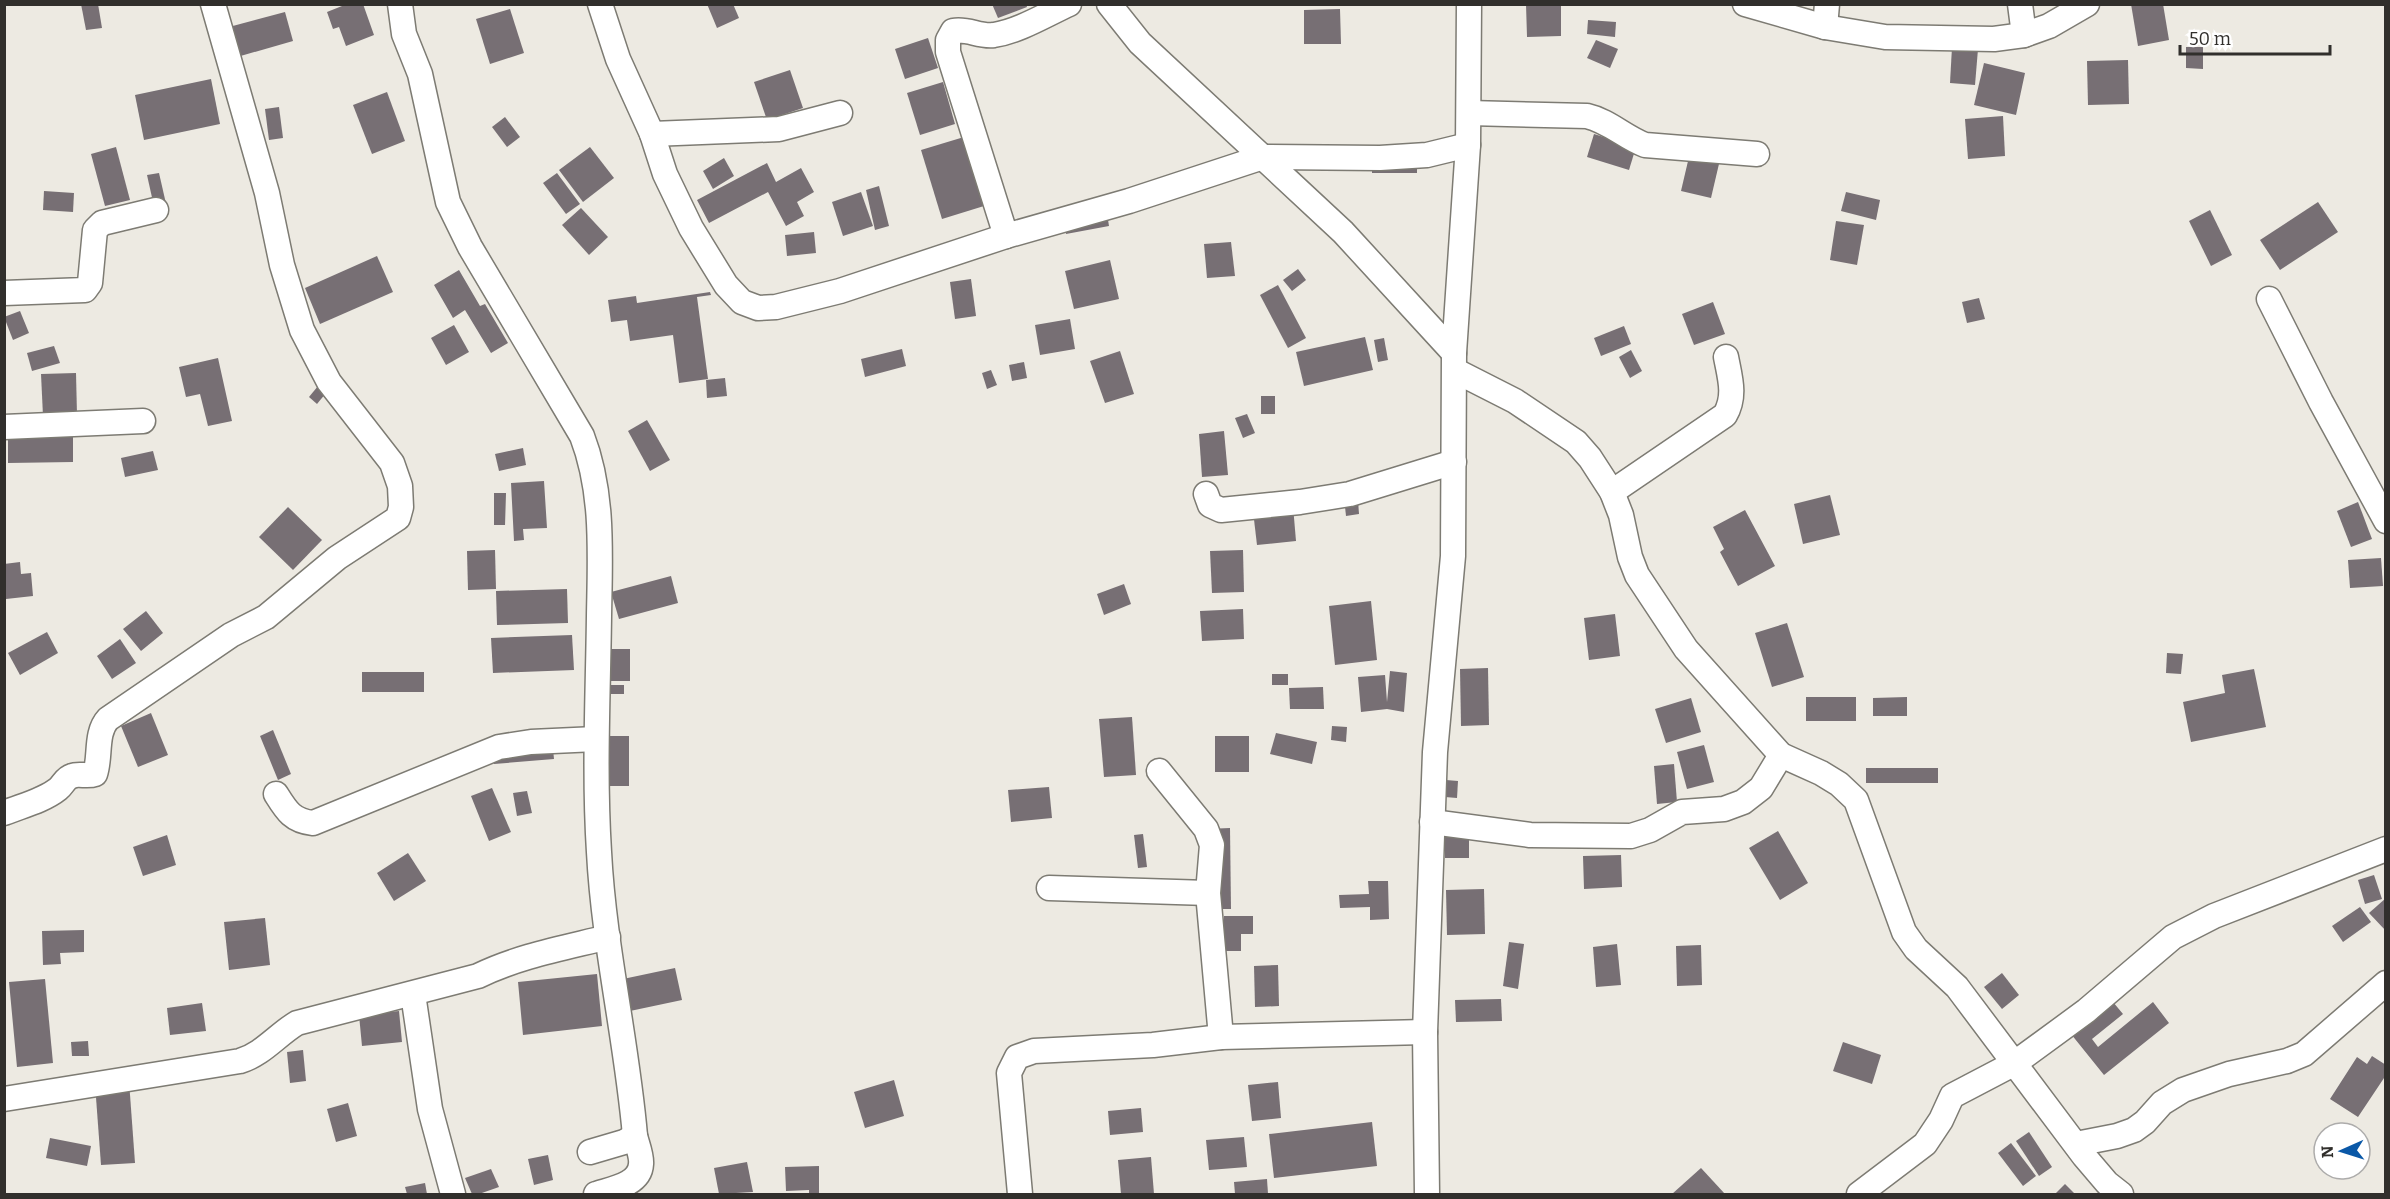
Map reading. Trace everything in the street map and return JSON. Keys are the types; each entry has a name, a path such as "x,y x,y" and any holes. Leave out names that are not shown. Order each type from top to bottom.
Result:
{"street":[{"path":"4,813 47,795 74,775 95,774 99,762 102,726 108,719 231,635 274,612 337,558 398,518 401,507 400,486 392,463 330,382 302,330 282,265 267,193 213,4"},
{"path":"400,4 404,34 420,74 448,202 470,247 582,436 591,460 597,495 600,549 596,739 599,854 634,1136 641,1164 637,1175 627,1184 596,1194"},
{"path":"600,4 618,59 652,134 665,174 691,228 726,285 742,302 758,308 776,307 840,291 1006,236 1129,201 1263,157 1380,158 1427,155 1468,145"},
{"path":"1006,236 948,52 948,40 952,31 964,28 979,34 992,35 1008,31 1069,4"},
{"path":"1109,4 1140,43 1342,232 1455,362 1489,387 1515,401 1576,442 1590,458 1612,492 1621,515 1630,557 1637,575 1686,649 1781,755 1821,773 1839,784 1856,800 1904,932 1916,949 1957,987 2107,1184 2121,1194"},
{"path":"1427,1194 1425,1032 1432,822 1454,556 1454,400 1468,145 1468,4"},
{"path":"1746,4 1826,16 1886,37 1994,39 2024,36 2049,26 2087,4"},
{"path":"2020,4 2024,36"},
{"path":"652,134 779,129 840,112"},
{"path":"1469,113 1587,116 1603,120 1631,140 1645,145 1757,154"},
{"path":"4,293 85,290 90,283 95,231 102,223 156,210"},
{"path":"2269,299 2385,521"},
{"path":"1612,492 1725,415 1731,404 1732,388 1726,357"},
{"path":"1454,400 1489,387"},
{"path":"4,427 143,421"},
{"path":"1206,494 1210,505 1221,510 1300,502 1350,494 1454,462"},
{"path":"276,794 290,816 302,822 313,823 499,747 531,742 596,739"},
{"path":"1432,822 1530,834 1631,836 1650,830 1682,812 1724,809 1743,802 1761,788 1781,755"},
{"path":"1159,771 1210,836 1212,845 1208,894 1221,1037"},
{"path":"1859,1194 1925,1144 1941,1120 1952,1096 2015,1063 2086,1011 2173,937 2214,916 2385,849"},
{"path":"1049,888 1208,894"},
{"path":"4,1099 240,1062 263,1050 281,1033 297,1023 413,994 478,975 503,963 608,937"},
{"path":"2076,1144 2134,1130 2145,1122 2162,1103 2183,1090 2237,1072 2281,1063 2304,1054 2385,983"},
{"path":"413,994 430,1109 453,1194"},
{"path":"1020,1194 1012,1126 1010,1073 1017,1056 1034,1051 1130,1047 1221,1037 1425,1032"},
{"path":"590,1152 624,1142 634,1136"}],"building":[{"path":"81,4 98,4 102,28 86,30"},
{"path":"347,4 363,4 374,35 346,46 339,27 333,29 327,12"},
{"path":"707,4 733,4 739,18 717,28"},
{"path":"992,4 1026,4 1027,7 998,18"},
{"path":"1526,4 1561,4 1561,36 1527,37"},
{"path":"2131,4 2163,4 2169,40 2138,46"},
{"path":"510,9 524,53 490,64 476,19"},
{"path":"1340,9 1341,44 1304,44 1304,10"},
{"path":"285,12 293,41 237,57 229,27"},
{"path":"1588,20 1616,22 1615,37 1587,34"},
{"path":"928,38 938,68 905,79 895,49"},
{"path":"1596,40 1618,49 1610,68 1587,58"},
{"path":"1952,47 1978,49 1975,85 1950,83"},
{"path":"2186,47 2203,47 2203,69 2186,68"},
{"path":"2128,60 2129,104 2088,105 2087,61"},
{"path":"1984,63 2025,73 2016,115 1974,105"},
{"path":"790,70 803,108 767,120 754,82"},
{"path":"211,79 220,124 144,140 135,95"},
{"path":"943,82 955,124 920,135 907,93"},
{"path":"387,92 405,141 372,154 353,105"},
{"path":"279,107 283,138 269,140 265,109"},
{"path":"2003,116 2005,156 1968,159 1965,119"},
{"path":"505,117 520,137 507,147 492,127"},
{"path":"1594,134 1636,147 1629,170 1587,157"},
{"path":"964,137 984,206 942,219 921,150"},
{"path":"1692,144 1722,151 1711,198 1681,191"},
{"path":"116,147 130,200 105,206 91,154"},
{"path":"590,147 614,178 583,202 559,170"},
{"path":"1417,155 1417,173 1372,173 1372,156"},
{"path":"724,158 734,176 713,189 703,171"},
{"path":"767,163 776,182 801,168 814,192 797,202 804,216 786,226 768,192 709,223 697,200"},
{"path":"159,173 167,208 155,211 147,175"},
{"path":"557,173 580,204 566,214 543,183"},
{"path":"879,186 889,226 875,230 866,190"},
{"path":"44,191 74,193 73,212 43,210"},
{"path":"861,192 873,226 843,236 832,202"},
{"path":"1846,192 1880,200 1876,220 1841,211"},
{"path":"2318,202 2338,232 2280,270 2260,240"},
{"path":"1106,207 1109,226 1066,234 1063,214"},
{"path":"581,208 608,237 589,255 562,225"},
{"path":"2210,210 2232,255 2211,266 2189,221"},
{"path":"1836,221 1864,225 1857,265 1830,260"},
{"path":"814,232 816,253 787,256 785,235"},
{"path":"1231,242 1235,276 1207,278 1204,244"},
{"path":"377,256 393,292 320,324 305,288"},
{"path":"1110,260 1119,299 1074,309 1065,271"},
{"path":"1298,269 1306,280 1292,291 1283,280"},
{"path":"459,270 480,306 485,304 508,343 491,353 465,310 453,318 434,285"},
{"path":"971,279 976,316 955,319 950,282"},
{"path":"1278,285 1306,338 1288,348 1260,295"},
{"path":"710,292 711,295 697,297 708,379 679,383 673,335 630,341 627,320 611,322 608,300 636,296 637,303"},
{"path":"1979,298 1985,319 1967,323 1962,302"},
{"path":"1713,302 1725,334 1694,345 1682,314"},
{"path":"20,311 29,333 13,340 4,317"},
{"path":"1070,319 1075,349 1040,355 1035,325"},
{"path":"454,325 469,352 446,365 431,338"},
{"path":"1624,326 1631,344 1601,356 1594,338"},
{"path":"1365,337 1373,370 1304,386 1296,352"},
{"path":"1384,338 1388,360 1378,362 1374,340"},
{"path":"54,346 60,363 32,371 27,353"},
{"path":"902,349 906,366 865,377 861,359"},
{"path":"1631,350 1642,371 1630,378 1619,357"},
{"path":"1120,351 1134,394 1105,403 1090,361"},
{"path":"218,358 232,421 208,426 200,394 186,397 179,367"},
{"path":"1024,362 1027,378 1012,381 1009,365"},
{"path":"991,370 997,385 987,389 982,373"},
{"path":"76,373 77,415 43,416 41,374"},
{"path":"725,378 727,396 707,398 706,380"},
{"path":"318,386 326,393 317,404 309,397"},
{"path":"1261,396 1275,396 1275,414 1261,414"},
{"path":"1247,414 1255,433 1243,438 1235,418"},
{"path":"647,420 670,460 650,471 628,431"},
{"path":"8,426 73,426 73,462 8,463"},
{"path":"1224,431 1228,475 1202,477 1199,434"},
{"path":"523,448 526,465 499,471 495,454"},
{"path":"153,451 158,470 125,477 121,458"},
{"path":"544,481 547,528 523,529 524,540 514,541 511,483"},
{"path":"1357,486 1359,514 1346,516 1343,488"},
{"path":"494,493 506,493 505,525 494,525"},
{"path":"1830,495 1840,535 1803,544 1794,504"},
{"path":"2358,502 2372,539 2351,547 2337,511"},
{"path":"1293,506 1296,541 1257,545 1253,511"},
{"path":"288,507 322,540 293,570 259,537"},
{"path":"1745,510 1775,566 1738,586 1720,552 1724,549 1713,527"},
{"path":"495,550 496,589 468,590 467,551"},
{"path":"1243,550 1244,592 1212,593 1210,551"},
{"path":"2381,558 2383,586 2350,588 2348,560"},
{"path":"20,562 21,574 31,573 33,596 6,599 4,564"},
{"path":"671,576 678,603 619,619 611,592"},
{"path":"1124,584 1131,604 1104,615 1097,594"},
{"path":"567,589 568,623 497,625 496,591"},
{"path":"1371,601 1377,660 1335,665 1329,606"},
{"path":"1243,609 1244,639 1202,641 1200,611"},
{"path":"146,611 163,633 141,651 123,629"},
{"path":"1615,614 1620,656 1589,660 1584,618"},
{"path":"1787,623 1804,677 1772,687 1755,633"},
{"path":"47,632 58,653 20,675 8,653"},
{"path":"572,635 574,670 493,673 491,638"},
{"path":"120,639 136,663 112,679 97,656"},
{"path":"602,649 630,649 630,681 602,681"},
{"path":"2167,653 2183,654 2181,674 2166,673"},
{"path":"1488,668 1489,725 1461,726 1460,669"},
{"path":"2254,669 2266,727 2191,742 2183,702 2225,693 2222,675"},
{"path":"1390,671 1407,673 1404,712 1387,709 1361,712 1358,677 1385,675 1387,702"},
{"path":"362,672 424,672 424,692 362,692"},
{"path":"1272,674 1288,674 1288,685 1272,685"},
{"path":"605,685 624,685 624,694 605,694"},
{"path":"1323,687 1324,709 1290,709 1289,688"},
{"path":"1806,697 1856,697 1856,721 1806,721"},
{"path":"1907,697 1907,716 1873,716 1873,698"},
{"path":"1691,698 1701,732 1666,743 1655,709"},
{"path":"151,713 168,755 138,767 121,726"},
{"path":"1132,717 1136,775 1104,777 1099,719"},
{"path":"1332,726 1347,727 1346,742 1331,740"},
{"path":"273,730 291,774 278,780 260,736"},
{"path":"1276,733 1317,742 1312,764 1270,754"},
{"path":"595,736 629,736 629,786 595,786"},
{"path":"1215,736 1249,736 1249,772 1215,772"},
{"path":"552,740 554,759 494,764 492,746"},
{"path":"1704,745 1714,782 1687,789 1677,752"},
{"path":"1674,764 1677,802 1657,804 1654,766"},
{"path":"1866,768 1938,768 1938,783 1866,783"},
{"path":"1446,780 1458,781 1457,798 1445,797"},
{"path":"1049,787 1052,818 1011,822 1008,790"},
{"path":"492,788 511,832 489,841 471,796"},
{"path":"527,791 532,813 517,816 513,793"},
{"path":"1230,828 1231,909 1208,909 1206,829"},
{"path":"1445,828 1469,828 1469,858 1445,858"},
{"path":"1778,831 1808,883 1780,900 1749,848"},
{"path":"1143,834 1147,867 1138,868 1134,835"},
{"path":"167,835 176,865 143,876 133,847"},
{"path":"408,853 426,881 394,901 377,873"},
{"path":"1621,855 1622,887 1584,889 1583,856"},
{"path":"2374,875 2382,899 2365,904 2358,880"},
{"path":"1368,881 1388,881 1389,919 1370,920 1370,907 1340,908 1339,895 1369,894"},
{"path":"1484,889 1485,934 1447,935 1446,890"},
{"path":"2386,898 2386,931 2369,913"},
{"path":"2360,907 2371,922 2343,942 2332,926"},
{"path":"1224,916 1253,916 1253,934 1241,934 1241,951 1224,951"},
{"path":"265,918 270,965 229,970 224,922"},
{"path":"84,930 84,952 60,953 61,964 43,965 42,931"},
{"path":"1509,942 1524,944 1518,989 1503,986"},
{"path":"1617,944 1621,985 1596,987 1593,947"},
{"path":"1701,945 1702,985 1677,986 1676,946"},
{"path":"1278,965 1279,1006 1255,1007 1254,966"},
{"path":"675,968 682,1000 630,1011 623,979"},
{"path":"2002,973 2019,995 2002,1009 1984,987"},
{"path":"597,974 602,1026 523,1035 518,982"},
{"path":"45,979 53,1063 17,1067 9,982"},
{"path":"2108,996 2123,1014 2092,1039 2098,1047 2153,1002 2169,1023 2104,1075 2071,1034"},
{"path":"1501,999 1502,1021 1456,1022 1455,1000"},
{"path":"202,1003 206,1031 170,1035 167,1008"},
{"path":"399,1011 402,1042 362,1046 359,1015"},
{"path":"88,1041 89,1056 72,1056 71,1042"},
{"path":"1843,1042 1881,1055 1872,1084 1833,1071"},
{"path":"303,1050 306,1081 290,1083 287,1052"},
{"path":"2372,1056 2386,1065 2386,1075 2358,1117 2330,1099 2357,1057 2367,1064"},
{"path":"894,1080 904,1116 865,1128 854,1092"},
{"path":"129,1081 135,1163 101,1165 95,1084"},
{"path":"1278,1082 1281,1118 1252,1121 1248,1085"},
{"path":"348,1103 357,1136 336,1142 327,1109"},
{"path":"1141,1108 1143,1132 1110,1135 1108,1111"},
{"path":"1372,1122 1377,1166 1274,1178 1269,1134"},
{"path":"2029,1132 2052,1167 2039,1176 2016,1141"},
{"path":"1244,1137 1247,1167 1209,1170 1206,1140"},
{"path":"50,1138 91,1146 87,1166 46,1158"},
{"path":"2011,1143 2036,1176 2023,1186 1998,1153"},
{"path":"548,1155 553,1180 534,1185 528,1159"},
{"path":"1151,1157 1154,1194 1121,1194 1118,1160"},
{"path":"747,1162 753,1192 719,1194 714,1168"},
{"path":"819,1166 819,1194 809,1194 809,1190 786,1191 785,1167"},
{"path":"1701,1168 1725,1194 1672,1194"},
{"path":"491,1169 499,1187 472,1194 465,1178"},
{"path":"1267,1179 1268,1194 1235,1194 1234,1182"},
{"path":"425,1183 427,1194 407,1194 405,1187"},
{"path":"2065,1184 2075,1194 2055,1194"}]}
